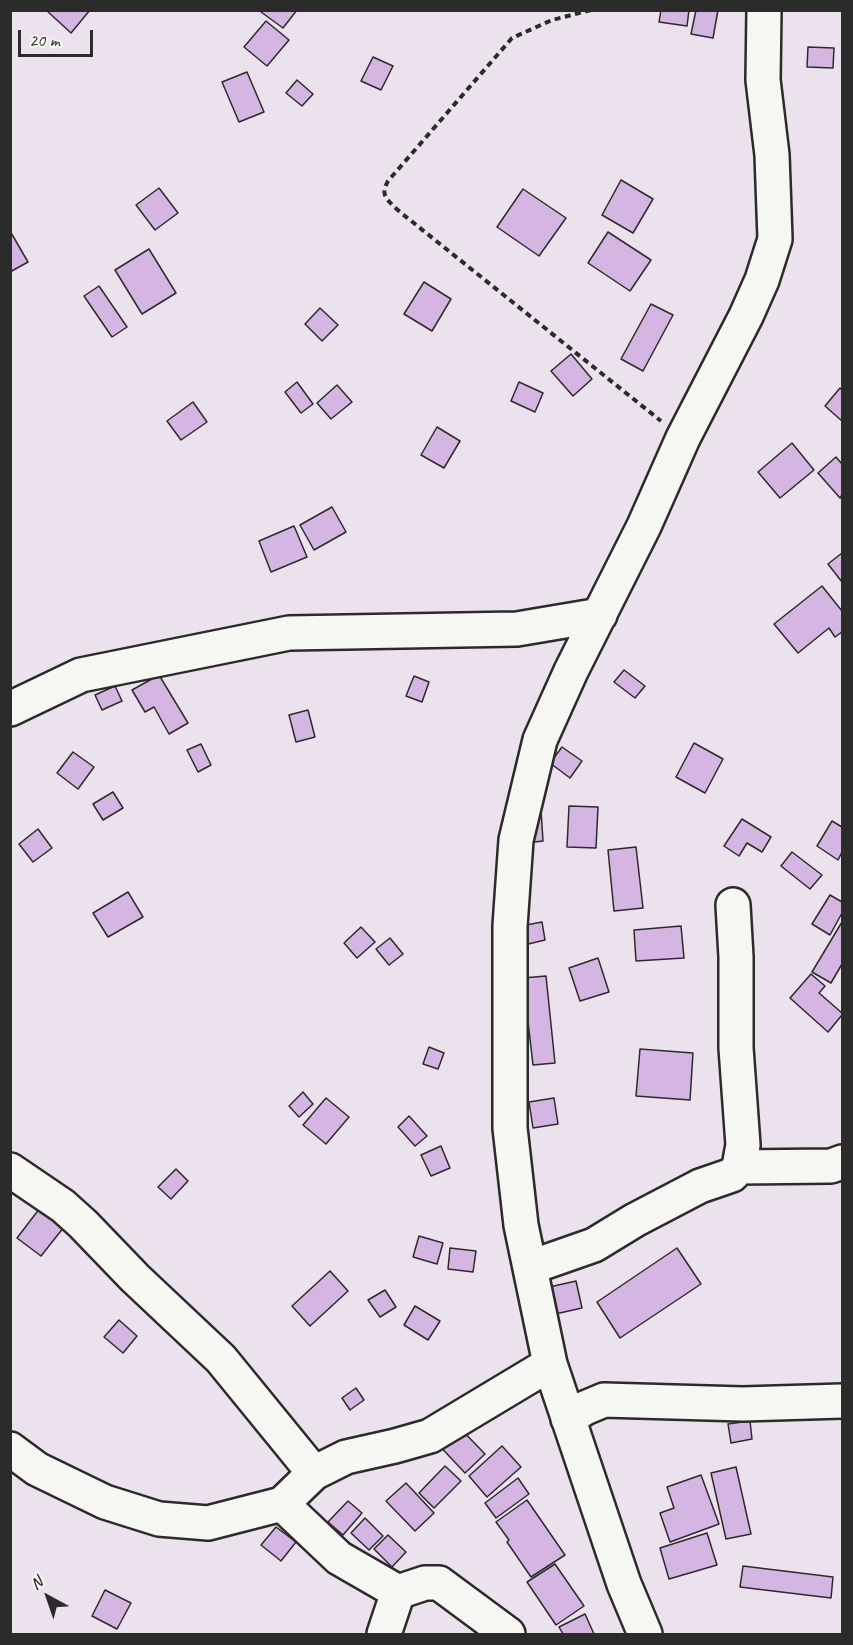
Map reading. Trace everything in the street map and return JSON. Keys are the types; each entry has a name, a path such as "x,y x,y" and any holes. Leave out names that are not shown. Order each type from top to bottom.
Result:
{"street":[{"path":"645,1635 624,1584 550,1364 521,1224 510,1128 510,926 516,840 540,740 571,671 644,526 683,438 746,316 762,280 775,239 772,155 763,80 764,10"},
{"path":"10,709 81,675 289,633 517,629 600,615"},
{"path":"531,1267 594,1245 635,1220 700,1186 732,1175 739,1167 743,1145 736,1048 736,957 733,905"},
{"path":"739,1167 831,1166 843,1162"},
{"path":"10,1170 70,1212 135,1278 221,1359 314,1473"},
{"path":"10,1449 37,1469 105,1502 159,1519 208,1523 282,1504 314,1473 346,1457 430,1436 550,1364"},
{"path":"568,1419 603,1400 743,1404 843,1401"},
{"path":"282,1504 339,1558 398,1592 425,1583 439,1583 508,1635"},
{"path":"384,1635 398,1592"}],"path":[{"path":"591,10 552,21 512,38 388,181 384,188 385,195 415,225 683,438"}],"building":[{"path":"46,10 90,10 71,33"},
{"path":"262,10 297,10 283,28 261,12"},
{"path":"661,10 689,10 687,26 659,22"},
{"path":"696,10 718,10 713,38 691,34"},
{"path":"266,21 289,40 267,66 244,47"},
{"path":"808,47 834,48 833,68 807,67"},
{"path":"373,57 393,66 381,90 361,81"},
{"path":"247,72 264,112 239,122 222,82"},
{"path":"297,80 313,94 302,106 286,93"},
{"path":"621,180 653,199 633,233 602,215"},
{"path":"159,188 178,213 155,230 136,205"},
{"path":"523,189 566,218 539,256 497,227"},
{"path":"10,231 28,262 10,272"},
{"path":"608,232 651,260 630,291 588,263"},
{"path":"149,249 176,293 142,314 115,270"},
{"path":"424,282 451,299 432,331 404,314"},
{"path":"99,286 127,327 112,337 84,296"},
{"path":"651,304 673,315 643,371 621,359"},
{"path":"320,308 338,325 322,341 305,324"},
{"path":"571,354 592,379 573,396 551,371"},
{"path":"297,382 313,404 301,413 285,392"},
{"path":"519,382 543,393 535,412 511,401"},
{"path":"337,385 352,402 331,419 317,403"},
{"path":"840,388 842,390 842,421 825,406"},
{"path":"193,402 207,422 181,440 167,421"},
{"path":"437,427 460,441 444,468 421,455"},
{"path":"792,443 814,470 780,498 758,472"},
{"path":"836,457 842,464 842,495 840,498 818,473"},
{"path":"332,507 346,532 314,550 300,525"},
{"path":"294,526 307,557 271,572 259,541"},
{"path":"842,553 842,582 828,564"},
{"path":"822,586 842,611 842,632 835,637 829,628 798,653 774,624"},
{"path":"624,670 645,686 635,698 614,682"},
{"path":"159,675 188,723 169,734 154,707 145,712 132,690"},
{"path":"414,676 429,682 422,702 406,696"},
{"path":"115,686 122,701 102,710 95,695"},
{"path":"308,710 315,737 296,742 289,715"},
{"path":"694,743 723,759 705,793 676,777"},
{"path":"201,744 211,765 198,772 187,750"},
{"path":"562,747 582,761 570,778 550,763"},
{"path":"73,752 94,767 78,789 57,773"},
{"path":"113,792 123,808 103,820 93,804"},
{"path":"569,806 598,807 596,848 567,847"},
{"path":"541,810 543,841 526,843 524,811"},
{"path":"742,819 771,837 762,852 747,843 739,856 724,846"},
{"path":"832,821 842,827 842,852 838,860 817,846"},
{"path":"38,829 52,848 33,862 19,844"},
{"path":"636,847 643,908 614,911 608,850"},
{"path":"792,852 822,875 810,889 781,866"},
{"path":"128,892 143,917 108,937 93,913"},
{"path":"830,895 842,902 842,913 830,935 812,924"},
{"path":"542,922 545,940 524,945 521,926"},
{"path":"842,922 842,964 831,983 812,972"},
{"path":"681,926 684,958 636,961 634,930"},
{"path":"361,927 375,942 357,958 344,943"},
{"path":"390,938 403,954 389,965 376,949"},
{"path":"598,958 609,992 580,1001 569,968"},
{"path":"811,974 825,986 819,993 842,1013 828,1032 790,998"},
{"path":"546,976 555,1063 533,1065 523,978"},
{"path":"429,1047 444,1053 438,1069 423,1064"},
{"path":"640,1049 693,1053 690,1100 636,1096"},
{"path":"303,1092 313,1104 299,1117 289,1106"},
{"path":"326,1098 349,1117 326,1144 303,1125"},
{"path":"554,1098 558,1124 533,1128 529,1102"},
{"path":"409,1116 427,1136 415,1146 398,1127"},
{"path":"441,1146 450,1168 431,1176 421,1155"},
{"path":"176,1169 188,1181 171,1199 158,1187"},
{"path":"40,1208 64,1227 41,1256 17,1238"},
{"path":"419,1236 443,1243 437,1264 413,1257"},
{"path":"450,1248 476,1251 473,1272 448,1269"},
{"path":"677,1248 701,1284 620,1338 597,1302"},
{"path":"330,1271 348,1291 310,1326 292,1306"},
{"path":"576,1281 582,1308 551,1315 545,1288"},
{"path":"385,1290 396,1307 380,1317 368,1300"},
{"path":"415,1306 440,1321 428,1340 404,1325"},
{"path":"119,1320 137,1336 123,1353 104,1337"},
{"path":"356,1388 364,1400 350,1410 342,1398"},
{"path":"750,1421 752,1439 731,1443 728,1424"},
{"path":"455,1423 485,1454 465,1473 435,1441"},
{"path":"502,1446 521,1467 487,1497 469,1476"},
{"path":"445,1466 461,1481 434,1508 419,1493"},
{"path":"736,1467 751,1534 726,1539 711,1473"},
{"path":"701,1475 719,1524 670,1542 660,1513 674,1508 667,1487"},
{"path":"518,1478 529,1494 496,1518 485,1503"},
{"path":"406,1483 434,1513 415,1531 386,1501"},
{"path":"527,1500 565,1555 531,1577 496,1522"},
{"path":"348,1501 362,1513 343,1535 328,1522"},
{"path":"365,1518 383,1536 369,1550 351,1533"},
{"path":"276,1527 296,1542 281,1561 261,1545"},
{"path":"707,1533 717,1565 669,1579 660,1548"},
{"path":"388,1535 406,1552 392,1567 374,1549"},
{"path":"555,1564 584,1606 556,1625 527,1582"},
{"path":"743,1566 833,1577 831,1598 740,1587"},
{"path":"105,1590 131,1603 117,1629 92,1616"},
{"path":"585,1614 594,1634 563,1634 559,1627"}]}
